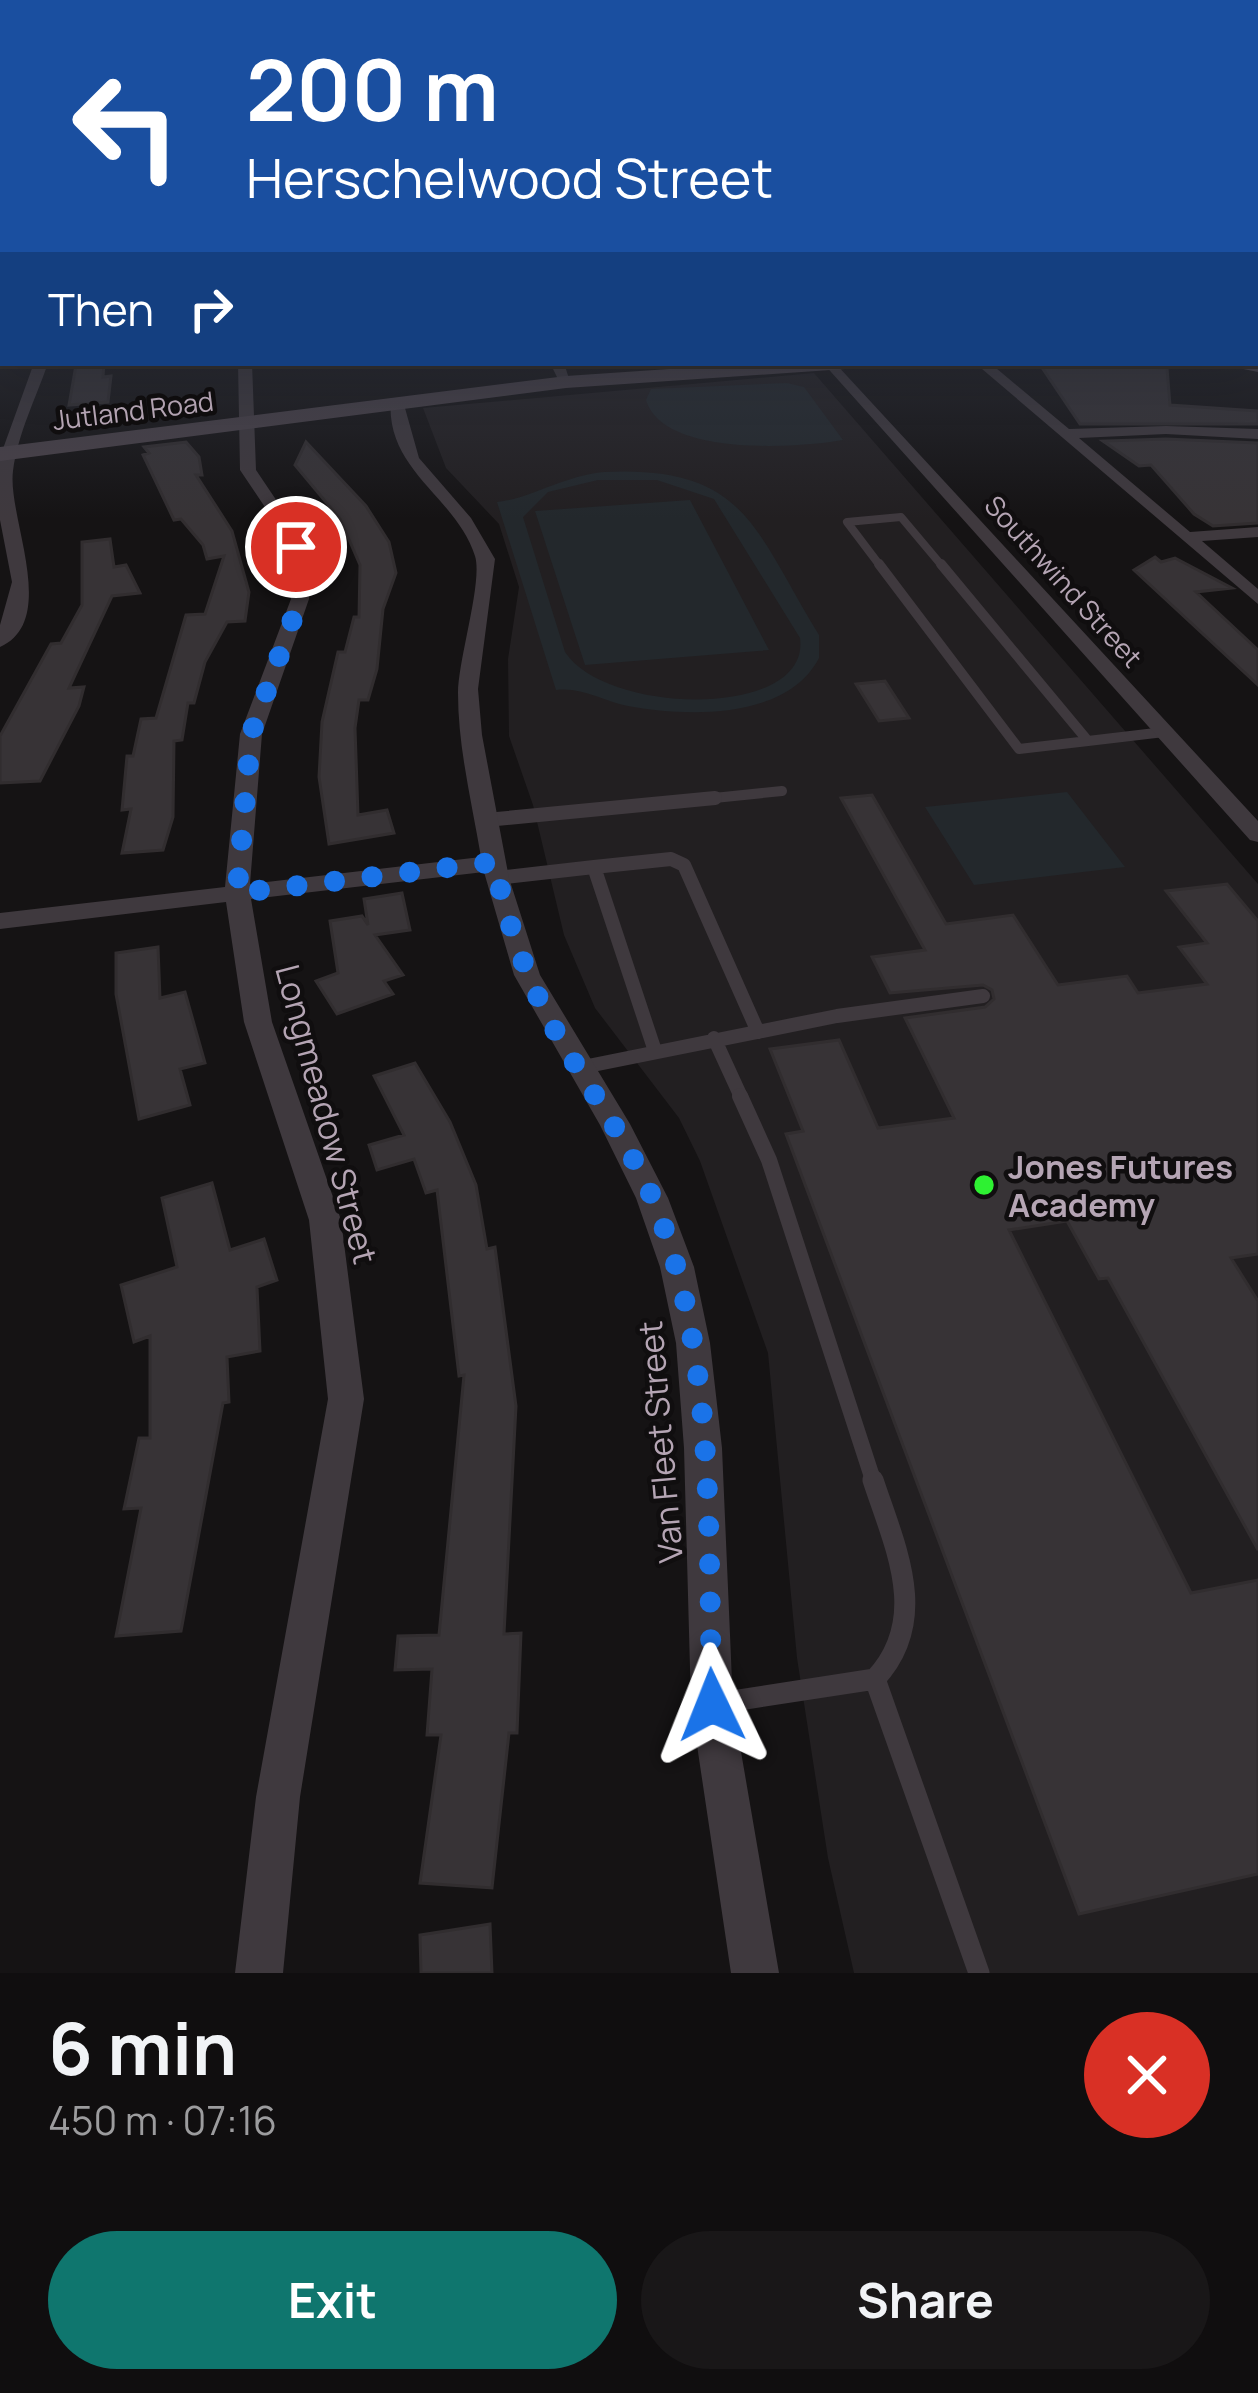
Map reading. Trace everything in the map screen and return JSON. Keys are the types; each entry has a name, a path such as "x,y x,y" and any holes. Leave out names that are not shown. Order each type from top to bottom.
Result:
{"street":[{"path":"0,641 20,604 25,576 4,486 6,453 40,366"},
{"name":"Longmeadow Street","path":"245,366 248,470 285,525 301,572 300,599 251,734 237,893 258,1022 325,1220 346,1399 278,1797 259,1973"},
{"name":"Jutland Road","path":"6,453 248,423 561,372 752,366"},
{"name":"Southwind Street","path":"831,366 1258,835"},
{"path":"986,366 1258,598"},
{"name":"Van Fleet Street","path":"396,401 411,459 465,523 486,559 468,689 495,870 527,975 615,1124 652,1198 676,1267 693,1343 703,1448 712,1705 755,1973"},
{"path":"1068,434 1166,430 1258,434"},
{"path":"1186,537 1258,532"},
{"path":"0,921 495,870"}],"lane":[{"path":"1088,741 901,517 848,522 1019,749 1088,741 1164,732"},
{"path":"486,820 782,791"},
{"path":"495,870 671,859 684,865 758,1032"},
{"path":"594,867 655,1048"},
{"path":"578,1068 655,1048 983,996"},
{"path":"712,1705 875,1679 899,1657 909,1611 904,1573 769,1160 713,1038"},
{"path":"875,1679 979,1973"}],"shaded area":[{"name":"Jones Futures Academy","path":"814,373 1258,884 1258,1973 854,1973 828,1858 797,1658 768,1353 700,1161 679,1118 595,1008 564,935 533,805 509,736 508,659 519,587 499,524 446,468 423,408"},
{"path":"787,383 804,387 843,440 765,446 704,440 657,418 646,400 651,389"},
{"path":"651,473 688,480 717,493 740,511 760,535 819,635 819,658 804,678 760,703 706,712 652,710 556,690 497,502 589,474","holes":["598,480 657,480 714,499 800,638 795,664 774,683 742,695 661,697 621,688 588,673 565,652 523,517 548,492"]},
{"path":"690,500 769,650 585,665 535,511"},
{"path":"1067,792 1125,867 974,885 925,807"}],"building":[{"path":"76,366 104,366 103,377 111,376 108,402 69,405"},
{"path":"1041,366 1167,368 1170,405 1258,411 1258,424 1080,424"},
{"path":"1103,441 1258,443 1258,523 1213,526 1194,514 1151,465 1139,466"},
{"path":"186,442 199,457 202,475 196,475 232,531 249,592 245,621 227,622 205,662 194,703 188,703 182,740 174,741 173,817 163,850 122,853 131,809 122,810 127,756 133,756 141,719 156,718 186,615 205,614 224,556 207,559 203,545 181,519 174,520 143,455 149,453 144,447"},
{"path":"306,442 366,506 389,542 396,573 383,609 377,669 368,700 359,700 355,728 358,815 387,810 394,833 329,844 319,777 322,722 338,652 345,652 354,617 359,617 360,565 340,519 295,465"},
{"path":"110,539 114,567 126,565 140,593 112,596 69,688 84,687 79,706 40,781 0,783 0,736 51,644 61,643 82,605 82,542"},
{"path":"1155,557 1161,562 1175,558 1232,588 1196,592 1258,650 1258,685 1134,570"},
{"path":"885,681 909,718 879,721 856,684"},
{"path":"872,795 946,924 1013,915 1058,985 1127,976 1138,993 1207,984 1179,947 1207,943 1166,891 1227,884 1258,921 1258,1254 1231,1258 1258,1301 1258,1550 1108,1278 1099,1279 1067,1221 1009,1230 1191,1593 1258,1580 1258,1874 1079,1914 786,1134 803,1131 770,1049 839,1040 878,1128 954,1118 905,1018 985,1007 994,999 992,990 983,985 890,993 872,957 925,950 841,798"},
{"path":"402,893 410,930 375,935 403,975 384,981 393,994 337,1014 316,981 338,973 330,921 362,916 368,925 364,899"},
{"path":"158,947 160,998 185,992 205,1063 180,1069 190,1105 139,1119 116,994 116,953"},
{"path":"415,1063 450,1122 476,1185 487,1249 495,1247 516,1406 504,1634 521,1633 517,1733 509,1733 492,1888 420,1883 441,1735 427,1735 432,1669 395,1670 398,1636 439,1635 464,1375 459,1376 437,1190 426,1193 414,1159 377,1170 369,1145 404,1135 374,1076"},
{"path":"212,1183 230,1250 264,1239 277,1280 257,1287 260,1351 227,1357 229,1402 223,1403 181,1631 116,1636 141,1508 124,1509 139,1438 150,1438 150,1336 134,1342 121,1285 177,1267 162,1198"},
{"path":"490,1924 492,1973 421,1973 420,1935"}],"place":[{"name":"Jones Futures Academy","path":"984,1185"}],"route":[{"path":"296,547 300,599 251,734 237,893 494,862 527,975 552,1025 615,1124 652,1198 676,1267 693,1343 703,1448 712,1705"}]}
